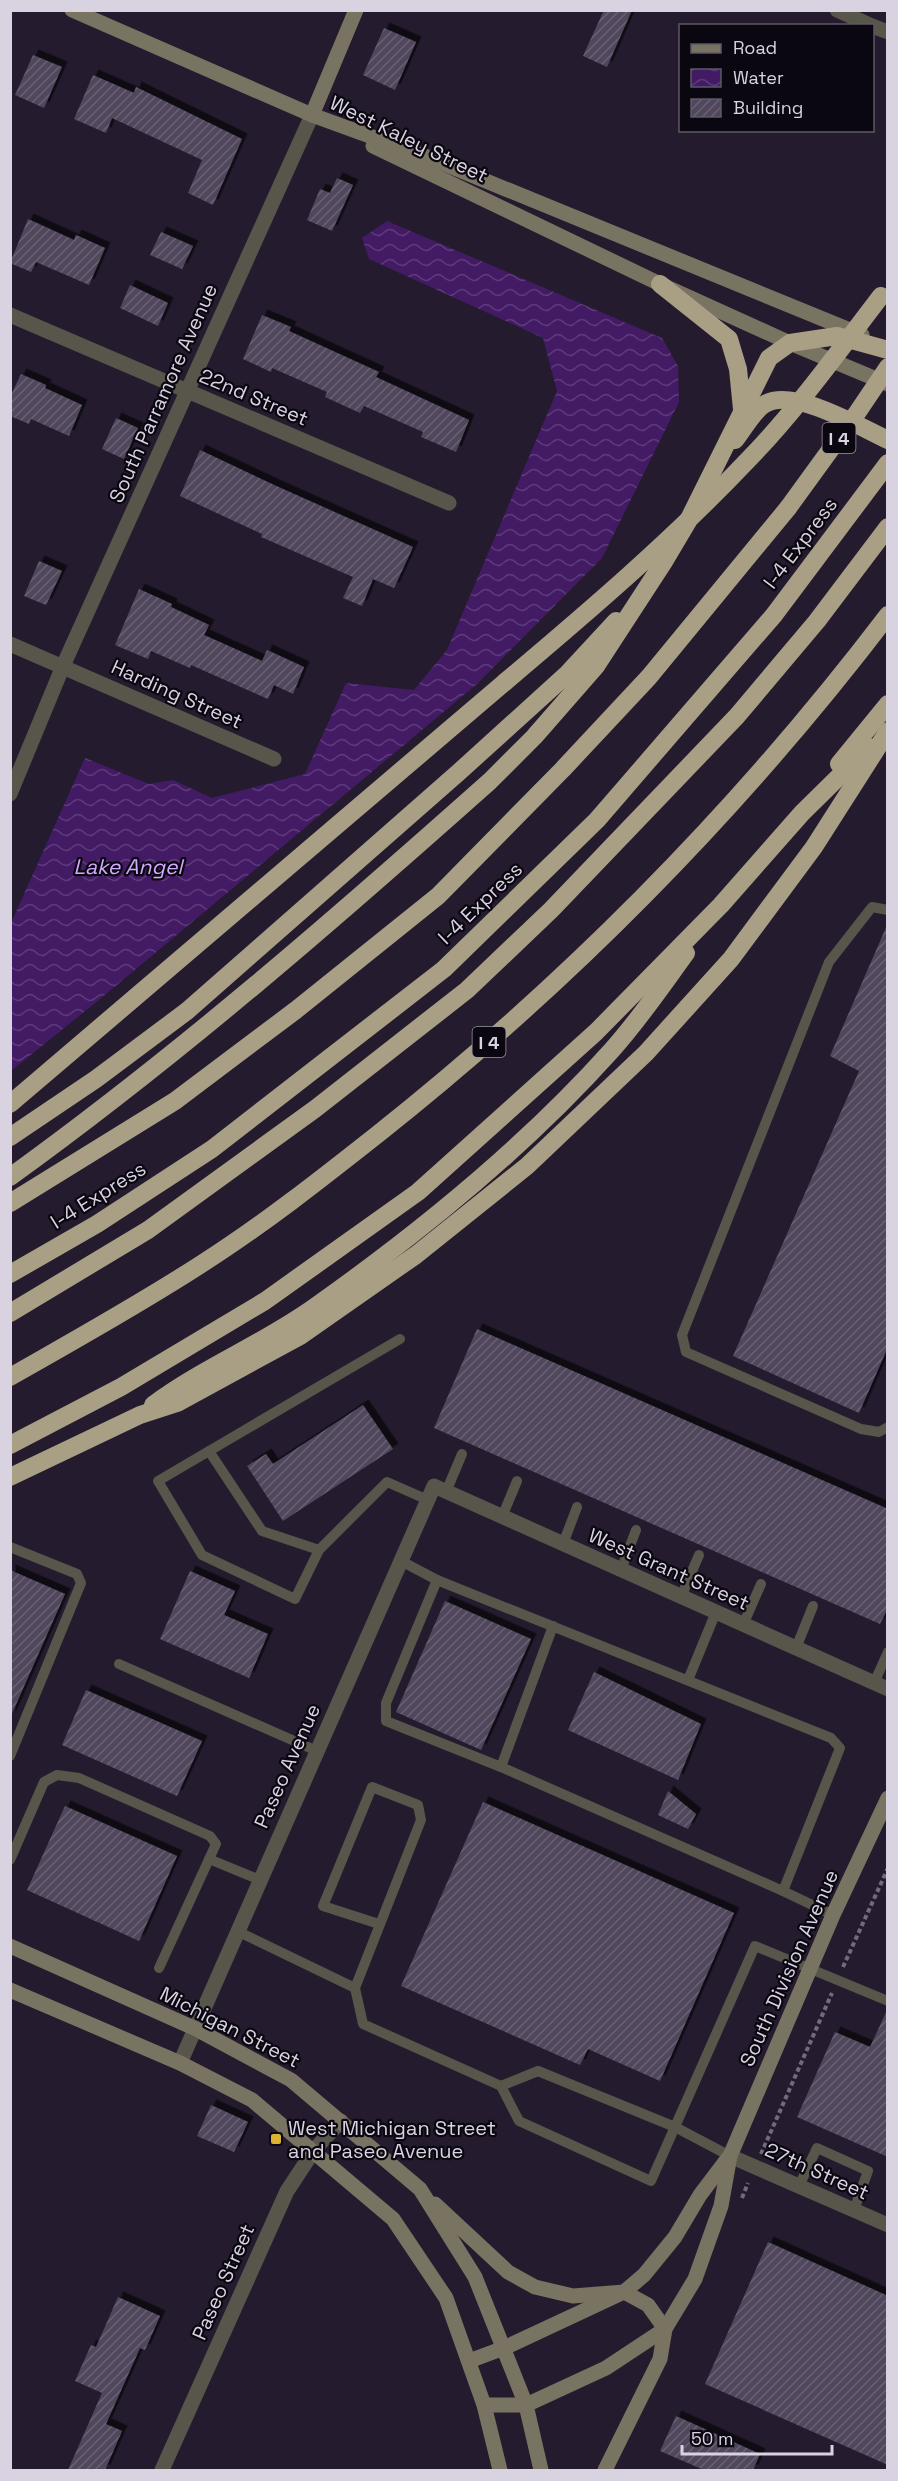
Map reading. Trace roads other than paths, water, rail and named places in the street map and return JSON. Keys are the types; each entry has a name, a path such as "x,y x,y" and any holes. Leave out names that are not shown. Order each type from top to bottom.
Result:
{"highway":[{"path":"660,284 729,339 738,369 742,409"},
{"path":"10,1104 613,591 747,461 808,391 884,292"},
{"path":"10,1177 85,1123 197,1035 490,781 534,737 596,666 652,582 687,523 769,358 790,343 837,336 888,350"},
{"name":"I 4","path":"10,1203 175,1101 296,1010 438,896 563,770 649,676 788,508 888,368"},
{"path":"714,466 762,405 772,400 813,406 888,440"},
{"name":"I-4 Express","path":"10,1274 97,1224 212,1149 444,969 597,820 734,663 843,525 888,463"},
{"path":"10,1313 157,1223 315,1109 466,990 551,910 737,716 817,621 883,533"},
{"path":"10,1137 96,1079 187,1011 451,780 566,675 652,582"},
{"name":"I 4","path":"10,1377 205,1262 305,1192 477,1053 621,916 706,830 786,743 888,615"},
{"path":"10,1445 120,1386 265,1300 418,1192 596,1032 721,905 802,813 862,734 888,705"},
{"path":"802,813 888,729"},
{"path":"10,1477 140,1415 177,1403 300,1336 416,1255 527,1166 646,1053 730,959 813,847 888,729"},
{"path":"140,1415 168,1393 267,1338 316,1307 506,1157 636,1022 721,905"}],"street":[{"path":"72,10 312,115"},
{"name":"South Parramore Avenue","path":"10,794 63,666 312,115 356,10"},
{"path":"837,10 868,24"},
{"name":"West Kaley Street","path":"312,115 430,175 536,222 660,284 790,343 888,384"},
{"name":"West Kaley Street","path":"312,115 430,158 888,345"},
{"name":"22nd Street","path":"10,315 449,503"},
{"name":"Harding Street","path":"10,644 274,759"},
{"name":"West Grant Street","path":"436,1493 502,1517 881,1686"},
{"name":"Paseo Avenue","path":"180,2063 401,1561 436,1493"},
{"name":"South Division Avenue","path":"484,2405 526,2405 606,2368 665,2329 695,2279 721,2206 730,2156 833,1915 884,1817 888,1797"},
{"name":"Michigan Street","path":"10,1946 194,2028 291,2080 420,2189 475,2277 526,2405 541,2470"},
{"path":"10,1990 180,2063 252,2100 393,2218 446,2298 484,2405 500,2470"},
{"name":"Paseo Street","path":"165,2464 287,2191 314,2150 341,2121"},
{"name":"South Division Avenue","path":"469,2361 504,2348 624,2292 644,2275 675,2237 700,2195 730,2156"},
{"name":"27th Street","path":"730,2156 888,2225"},
{"path":"420,2189 508,2272 535,2288 573,2296 624,2292 648,2305 665,2329 660,2359 605,2470"}],"lane":[{"path":"888,910 872,907 830,963 682,1335 686,1352 861,1429 879,1432 888,1427"},
{"path":"400,1339 158,1481 202,1555 295,1599 319,1550 387,1482 436,1493 462,1455"},
{"path":"209,1451 262,1531 319,1550"},
{"path":"502,1517 517,1481"},
{"path":"563,1544 578,1508"},
{"path":"621,1570 636,1530"},
{"path":"10,1547 77,1574 81,1583 10,1756"},
{"path":"681,1597 699,1555"},
{"path":"401,1561 437,1580 831,1738 840,1748 783,1891"},
{"path":"437,1580 386,1703 386,1721 501,1767 833,1915"},
{"path":"743,1625 761,1584"},
{"path":"796,1648 813,1606"},
{"path":"688,1680 716,1612"},
{"path":"501,1767 553,1626"},
{"path":"881,1686 888,1652"},
{"path":"119,1664 317,1751"},
{"path":"10,1860 44,1782 57,1775 78,1778 210,1836 216,1844 159,1968"},
{"path":"379,1924 323,1906 372,1787 418,1805 421,1820 355,1988 363,2024 501,2086 519,2121 651,2181 756,1946 888,2001"},
{"path":"209,1859 260,1880"},
{"path":"237,1931 355,1988"},
{"path":"501,2086 538,2071 675,2127 730,2156"},
{"path":"799,2186 817,2148 868,2171 854,2210"}],"water":[{"name":"Lake Angel","path":"387,221 662,338 678,366 679,402 602,558 477,684 11,1071 11,923 85,758 149,784 173,780 212,798 305,774 346,683 414,690 447,650 557,391 543,338 369,259 362,238"}],"place":[{"name":"West Michigan Street and Paseo Avenue","path":"276,2139"}]}
